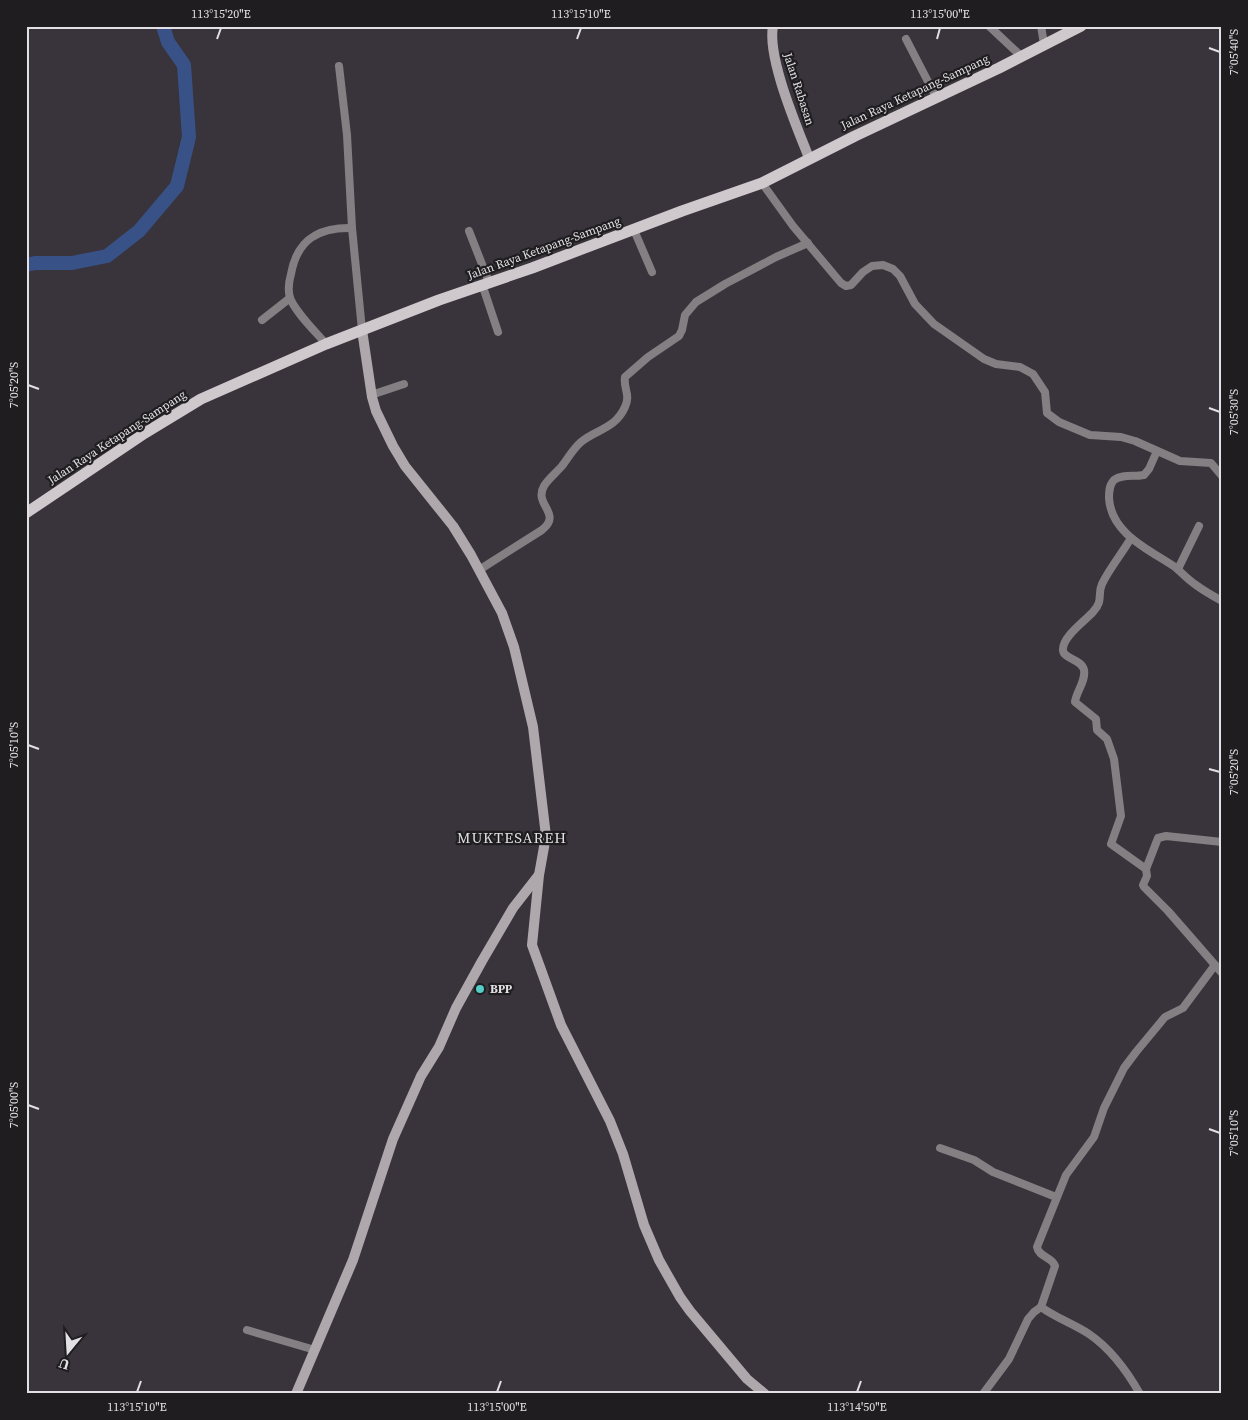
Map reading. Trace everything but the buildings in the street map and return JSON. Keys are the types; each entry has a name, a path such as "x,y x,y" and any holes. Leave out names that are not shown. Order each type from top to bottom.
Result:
{"main road":[{"name":"Jalan Rabasan","path":"773,26 774,54 809,158"},
{"name":"Jalan Raya Ketapang-Sampang","path":"27,511 145,433 201,399 362,330 485,283 532,268 762,183 809,158 1081,26"},
{"path":"362,330 371,395 376,410 401,459 453,526 502,613 510,633 533,727 546,836 539,875 532,945 561,1025 610,1122 623,1154 644,1225 659,1260 680,1297 747,1379 765,1394"},
{"path":"296,1394 354,1260 393,1139 421,1076 440,1046 456,1008 482,961 514,908 539,875"}],"street":[{"path":"989,26 1021,56"},
{"path":"1040,26 1044,44"},
{"path":"906,39 936,97"},
{"path":"339,66 347,135 352,228 362,330"},
{"path":"762,183 808,243 846,286 852,284 863,272 872,266 883,265 894,270 900,276 915,304 934,324 984,359 996,364 1020,367 1032,374 1040,382 1045,392 1047,413 1054,419 1090,435 1126,438 1180,462 1211,463 1222,476"},
{"path":"326,344 290,298 289,286 293,265 303,245 317,234 329,229 352,228"},
{"path":"634,230 652,272"},
{"path":"469,231 498,332"},
{"path":"479,570 549,524 551,517 542,497 544,486 580,443 607,428 620,415 625,408 628,396 624,382 625,378 648,357 679,336 685,315 696,302 776,257 808,243"},
{"path":"262,320 290,298"},
{"path":"371,395 404,384"},
{"path":"1157,451 1146,473 1141,476 1120,477 1113,481 1110,487 1110,504 1113,515 1131,538 1178,569 1194,584 1222,601"},
{"path":"1178,569 1199,526"},
{"path":"1131,538 1102,585 1101,598 1098,605 1065,642 1063,651 1064,654 1081,664 1084,668 1083,679 1075,702 1096,718 1096,730 1107,739 1113,753 1121,816 1111,844 1146,869"},
{"path":"1222,842 1166,836 1158,838 1142,885 1168,911 1222,973"},
{"path":"983,1394 1009,1359 1028,1319 1041,1307 1055,1266 1053,1261 1040,1255 1037,1247 1066,1175 1094,1137 1104,1108 1132,1057 1165,1017 1183,1008 1215,965"},
{"path":"940,1148 974,1160 993,1172 1056,1197"},
{"path":"1041,1307 1089,1334 1102,1344 1112,1354 1140,1394"},
{"path":"247,1330 315,1350"}],"waterway":[{"path":"26,265 35,263 72,263 107,256 139,231 177,186 189,137 184,65 168,42 163,26"}],"place":[{"name":"BPP","path":"480,989"}],"district":[{"name":"MUKTESAREH","path":"512,838"}]}
